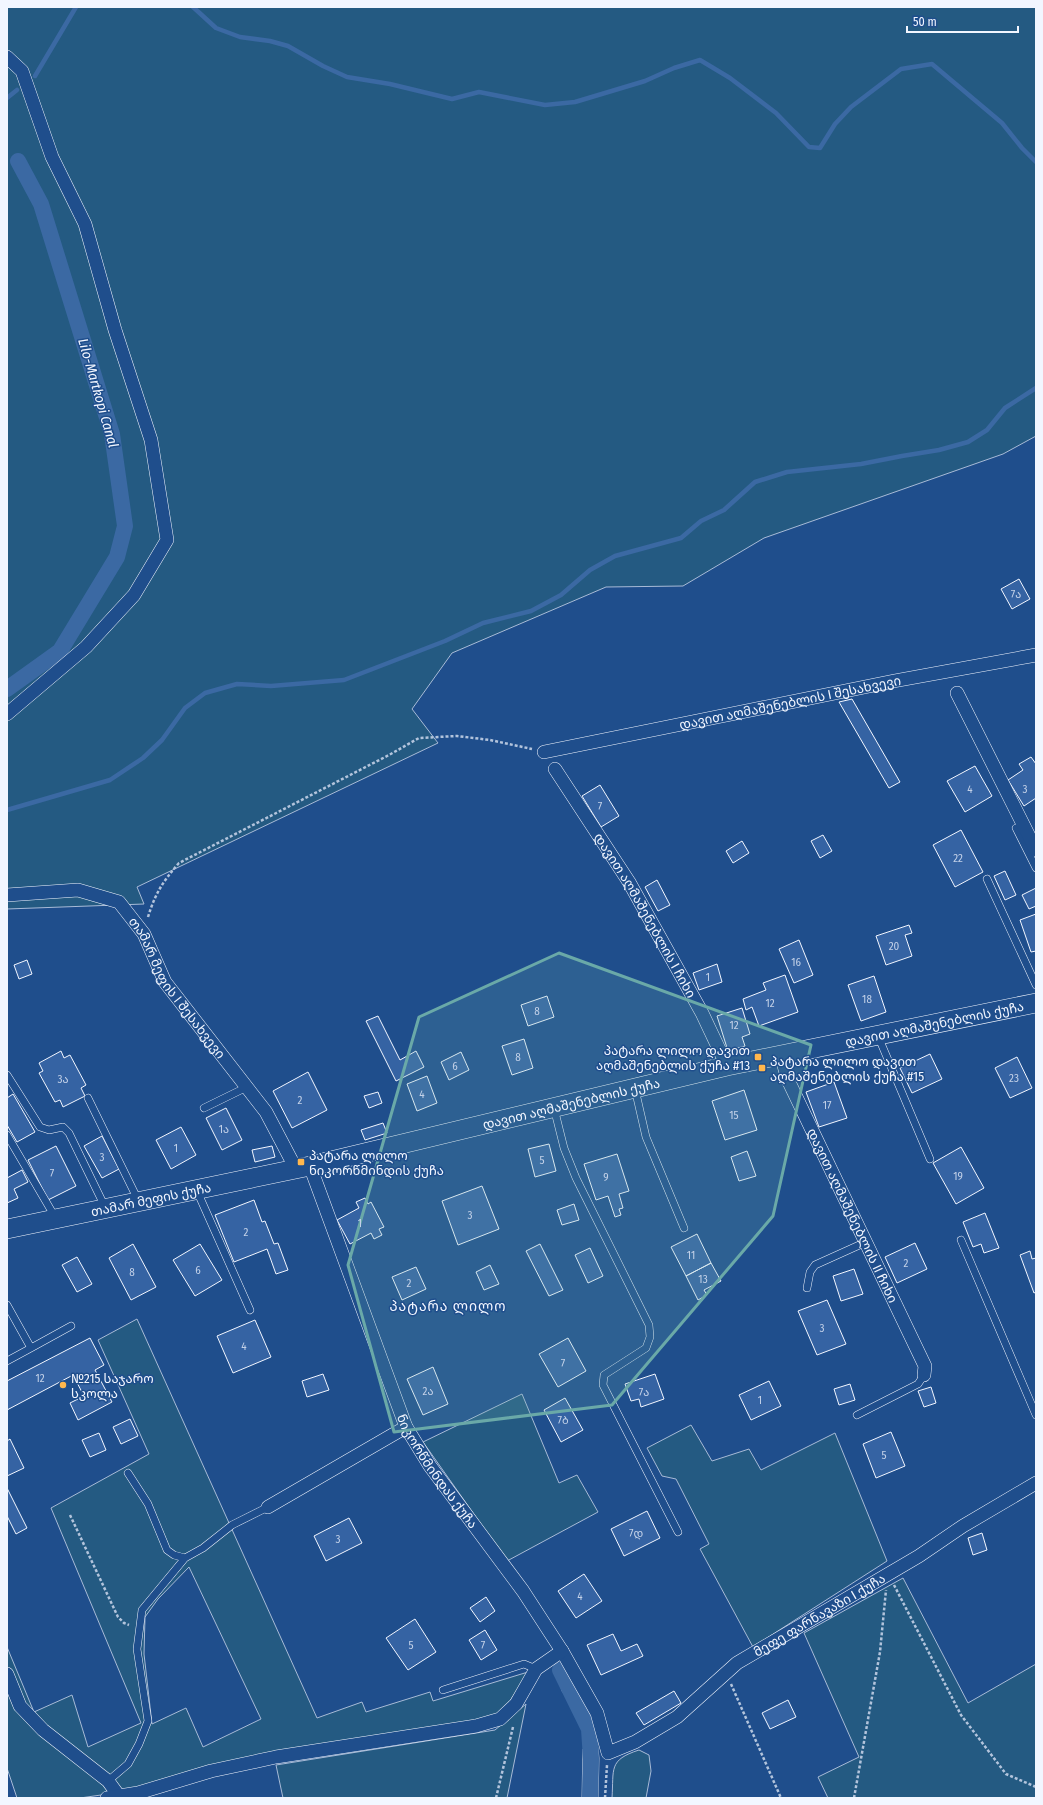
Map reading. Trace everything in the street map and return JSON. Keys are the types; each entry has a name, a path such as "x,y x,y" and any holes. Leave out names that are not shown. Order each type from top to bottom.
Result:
{"street":[{"path":"7,57 22,71 52,157 85,224 115,330 151,440 167,540 134,595 86,647 7,714"},
{"name":"დავით აღმაშენებლის I შესახვევი","path":"544,752 894,681 1036,655"},
{"path":"958,693 1036,850"},
{"name":"დავით აღმაშენებლის I ჩიხი","path":"555,769 629,882 702,1013 727,1066"},
{"name":"თამარ მეფის I შესახვევი","path":"7,895 78,890 119,902 144,934 165,982 266,1112 303,1167"},
{"name":"დავით აღმაშენებლის ქუჩა","path":"303,1167 727,1066 1036,1003"},
{"name":"დავით აღმაშენებლის II ჩიხი","path":"781,1056 788,1080 925,1366 924,1375"},
{"name":"თამარ მეფის ქუჩა","path":"7,1230 303,1167"},
{"name":"ნიკორწმინდას ქუჩა","path":"303,1167 406,1427 430,1466 523,1591 562,1651 597,1713 608,1752"},
{"path":"268,1507 406,1427"},
{"name":"მეფე ფარნავაზი I ქუჩა","path":"608,1752 635,1742 677,1717 737,1663 888,1574 963,1526 1036,1484"},
{"path":"7,1674 20,1706 43,1730 108,1781 113,1797 138,1794 211,1771 276,1757 476,1726 500,1718 520,1699 536,1669 562,1651"}],"lane":[{"path":"1016,828 1036,868"},
{"path":"987,879 1036,985"},
{"path":"878,1036 930,1159"},
{"path":"7,1075 40,1127 44,1130 49,1130 63,1127 69,1133 106,1209"},
{"path":"204,1108 247,1087"},
{"path":"635,1089 646,1137 684,1228"},
{"path":"88,1098 139,1202"},
{"path":"554,1108 564,1148 576,1178 649,1325 650,1337 646,1348 604,1375 604,1385 678,1532"},
{"path":"7,1135 56,1219"},
{"path":"196,1190 250,1310"},
{"path":"961,1240 1036,1415"},
{"path":"807,1288 810,1272 815,1265 866,1242"},
{"path":"7,1305 31,1348"},
{"path":"7,1361 71,1326"},
{"path":"858,1415 918,1384 924,1375"},
{"path":"128,1472 148,1504 167,1550 174,1555 185,1558"},
{"path":"108,1781 128,1764 139,1744 148,1721 137,1649 142,1610 185,1558 203,1548 232,1525 268,1507"},
{"path":"443,1690 524,1664 536,1669"}],"path":[{"path":"144,934 153,900 164,880 179,863 389,755 419,738 457,736 490,740 544,752"},
{"path":"70,1515 118,1617 124,1623 140,1628"},
{"path":"888,1574 961,1716 1006,1774 1036,1787"},
{"path":"854,1798 880,1652 888,1574"},
{"path":"726,1673 781,1798"},
{"path":"496,1798 520,1699"},
{"path":"605,1798 608,1752"}],"highlighted area":[{"path":"559,953 811,1045 773,1216 612,1405 394,1432 348,1265 419,1017"}],"shaded area":[{"path":"7,7 1036,7 1036,436 1003,454 764,538 683,586 606,587 452,653 412,709 438,743 137,887 144,904 7,909"},
{"path":"137,1319 317,1718 362,1702 366,1712 430,1692 433,1701 528,1672 506,1706 496,1716 136,1790 80,1798 17,1798 7,1768 7,1647 34,1712 72,1695 88,1747 141,1723 51,1508 149,1454 98,1340","holes":["189,1567 261,1719 203,1747 186,1708 152,1724 144,1654 145,1617 158,1599"]},
{"path":"522,1394 559,1483 577,1475 598,1512 507,1561 423,1442"},
{"path":"691,1425 712,1461 749,1449 761,1470 835,1433 887,1561 753,1647 700,1549 709,1544 676,1479 662,1476 647,1448"},
{"path":"903,1578 968,1703 1036,1664 1036,1798 828,1798 818,1777 859,1757 804,1633"},
{"path":"562,1662 595,1724 599,1758 598,1798 582,1798 583,1749 588,1745 574,1706 562,1691 556,1668"},
{"path":"526,1704 507,1798 283,1798 276,1765 495,1730"},
{"path":"639,1750 649,1755 651,1771 646,1798 612,1798 613,1773 617,1762 629,1754"}],"building":[{"path":"1019,579 1030,599 1012,609 1001,589"},
{"path":"852,699 900,782 889,788 839,702"},
{"path":"1031,757 1036,764 1036,798 1024,806 1008,780 1023,770 1019,764"},
{"path":"975,766 992,796 965,812 947,781"},
{"path":"600,785 619,816 601,827 582,796"},
{"path":"961,830 983,872 955,887 933,845"},
{"path":"823,835 832,851 820,858 811,841"},
{"path":"742,841 749,853 733,863 726,851"},
{"path":"1005,871 1016,895 1005,900 994,876"},
{"path":"657,880 670,905 658,911 645,887"},
{"path":"1036,888 1036,906 1029,909 1022,895"},
{"path":"1036,914 1036,951 1031,952 1020,920"},
{"path":"909,925 912,933 905,935 912,956 886,965 876,936"},
{"path":"799,940 813,975 794,983 779,949"},
{"path":"27,960 32,974 19,979 14,965"},
{"path":"717,964 722,982 699,990 693,973"},
{"path":"785,975 798,1012 759,1026 752,1007 746,1010 743,999 766,990 763,983"},
{"path":"874,976 886,1012 861,1021 848,985"},
{"path":"547,996 554,1017 528,1026 521,1005"},
{"path":"742,1008 750,1034 742,1037 745,1046 728,1051 717,1016"},
{"path":"378,1016 400,1060 416,1051 424,1067 396,1081 366,1021"},
{"path":"524,1039 533,1068 512,1075 502,1046"},
{"path":"61,1051 64,1058 70,1055 86,1085 81,1088 85,1096 63,1107 60,1100 55,1102 39,1073 43,1071 39,1063"},
{"path":"461,1052 469,1070 449,1080 441,1062"},
{"path":"930,1054 942,1079 912,1093 900,1068"},
{"path":"1017,1057 1032,1088 1010,1098 995,1068"},
{"path":"308,1072 327,1110 292,1128 273,1091"},
{"path":"427,1076 437,1103 417,1111 407,1084"},
{"path":"834,1082 847,1118 819,1127 806,1092"},
{"path":"744,1090 757,1130 725,1140 712,1101"},
{"path":"378,1092 382,1103 369,1108 364,1096"},
{"path":"13,1094 35,1132 17,1142 7,1125 7,1098"},
{"path":"226,1108 242,1140 222,1150 206,1118"},
{"path":"383,1123 387,1133 365,1140 361,1130"},
{"path":"181,1127 196,1155 171,1169 156,1140"},
{"path":"102,1136 119,1169 102,1178 84,1146"},
{"path":"549,1144 556,1171 535,1177 528,1149"},
{"path":"56,1146 76,1186 48,1200 28,1160"},
{"path":"272,1146 275,1157 255,1162 252,1150"},
{"path":"961,1147 984,1188 956,1204 933,1163"},
{"path":"747,1151 756,1176 739,1181 731,1157"},
{"path":"617,1154 629,1191 619,1194 623,1208 619,1209 621,1215 615,1217 608,1196 596,1200 584,1164"},
{"path":"22,1170 28,1182 14,1189 18,1198 7,1203 7,1178"},
{"path":"482,1186 499,1229 458,1245 442,1201"},
{"path":"365,1198 368,1204 371,1202 384,1227 379,1229 382,1235 374,1239 371,1233 350,1244 337,1220 359,1208 356,1202"},
{"path":"254,1200 262,1222 265,1221 274,1244 278,1243 288,1270 276,1274 267,1249 234,1262 215,1215"},
{"path":"574,1204 579,1220 562,1225 557,1210"},
{"path":"985,1213 999,1248 984,1253 981,1244 973,1247 963,1222"},
{"path":"697,1234 711,1263 686,1276 671,1247"},
{"path":"915,1243 927,1269 897,1283 885,1257"},
{"path":"133,1244 156,1287 131,1300 109,1258"},
{"path":"200,1244 222,1280 195,1296 173,1260"},
{"path":"540,1244 563,1290 549,1296 526,1251"},
{"path":"590,1248 603,1276 588,1283 575,1255"},
{"path":"1030,1251 1032,1259 1036,1258 1036,1292 1034,1293 1020,1255"},
{"path":"77,1257 92,1284 77,1292 62,1265"},
{"path":"711,1263 721,1281 704,1290 707,1295 698,1300 686,1276"},
{"path":"490,1265 499,1284 484,1290 476,1272"},
{"path":"416,1267 426,1289 402,1300 392,1277"},
{"path":"854,1269 863,1294 841,1301 833,1276"},
{"path":"827,1300 846,1344 817,1355 798,1311"},
{"path":"255,1320 271,1357 233,1373 217,1336"},
{"path":"90,1338 104,1365 95,1370 112,1402 78,1420 70,1403 84,1396 73,1375 7,1410 7,1381"},
{"path":"568,1338 586,1371 558,1387 539,1354"},
{"path":"433,1367 448,1404 423,1415 407,1379"},
{"path":"323,1374 329,1390 307,1397 302,1381"},
{"path":"655,1374 664,1399 641,1407 639,1399 631,1401 625,1384"},
{"path":"769,1381 781,1406 751,1420 739,1395"},
{"path":"850,1384 855,1400 839,1405 834,1389"},
{"path":"931,1387 936,1403 924,1407 918,1391"},
{"path":"565,1398 583,1430 561,1442 544,1410"},
{"path":"130,1419 138,1436 121,1444 113,1427"},
{"path":"891,1432 905,1466 876,1478 863,1444"},
{"path":"99,1433 106,1450 90,1457 82,1440"},
{"path":"10,1439 24,1468 7,1476 7,1441"},
{"path":"7,1488 27,1528 16,1534 7,1516"},
{"path":"647,1511 660,1538 624,1556 611,1529"},
{"path":"349,1518 362,1543 326,1561 314,1536"},
{"path":"982,1533 987,1550 973,1555 968,1538"},
{"path":"584,1574 602,1601 576,1618 558,1591"},
{"path":"486,1597 495,1611 480,1622 470,1608"},
{"path":"415,1619 436,1652 408,1670 386,1638"},
{"path":"485,1630 497,1650 481,1660 469,1640"},
{"path":"613,1634 621,1651 637,1644 643,1656 601,1675 587,1645"},
{"path":"674,1691 681,1703 644,1725 636,1713"},
{"path":"788,1700 796,1717 770,1729 762,1713"}],"waterway":[{"path":"35,76 76,7"},
{"path":"193,7 216,28 240,37 270,41 288,46 323,66 347,77 390,84 452,99 479,92 545,105 575,102 645,81 674,68 700,60 730,78 776,113 809,147 820,148 835,124 851,107 901,69 932,64 1002,123 1022,148 1036,162"},
{"path":"7,98 17,90"},
{"name":"Lilo-Martkopi Canal","path":"7,689 60,651 117,557 125,526 112,434 41,204 18,161"},
{"path":"7,810 110,780 143,758 162,740 185,708 205,693 237,684 271,686 344,680 445,641 483,623 531,611 561,595 590,570 615,556 681,538 701,521 724,510 755,482 787,472 861,464 939,450 968,442 987,430 1005,408 1036,388"},
{"name":"Lilo-Martkopi Canal","path":"560,1670 589,1729 591,1759 590,1798"}],"place":[{"name":"პატარა ლილო დავით აღმაშენებლის ქუჩა #13","path":"758,1057"},
{"name":"პატარა ლილო დავით აღმაშენებლის ქუჩა #15","path":"762,1068"},
{"name":"პატარა ლილო ნიკორწმინდის ქუჩა","path":"301,1162"},
{"name":"№215 საჯარო სკოლა","path":"63,1385"}],"district":[{"name":"პატარა ლილო","path":"448,1306"}]}
